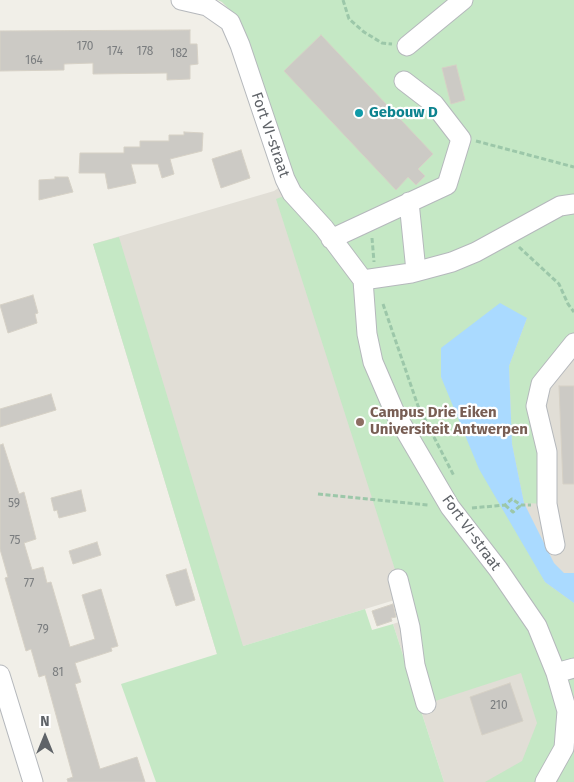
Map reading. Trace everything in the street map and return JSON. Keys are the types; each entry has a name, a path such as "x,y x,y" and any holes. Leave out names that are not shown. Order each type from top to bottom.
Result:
{"street":[{"name":"Fort VI-straat","path":"181,0 207,6 230,22 240,45 285,179 292,193 324,228 331,239 369,279 367,334 373,362 395,413 450,507 498,569 565,670 566,711 564,748 546,782"},
{"path":"407,46 463,0"},
{"path":"331,239 448,185 461,139 434,104 404,81"},
{"path":"410,202 416,271"},
{"path":"369,279 416,271 452,262 476,252 560,206 574,204"},
{"path":"554,545 547,504 547,452 540,430 536,406 541,384 574,343"},
{"path":"398,579 410,627 415,665 426,704"},
{"path":"0,675 33,782"}],"path":[{"path":"343,0 349,19 364,32 382,44 407,46"},
{"path":"461,139 484,143 574,167"},
{"path":"371,220 369,279 392,333 418,406 456,479"},
{"path":"510,234 517,246 559,284 568,304 574,312"},
{"path":"318,494 473,508 505,505 512,498 521,505"},
{"path":"468,502 478,515"},
{"path":"505,505 513,512 521,505 547,504"}],"shaded area":[{"name":"Campus Drie Eiken Universiteit Antwerpen","path":"218,0 574,0 574,782 444,782 393,624 405,620 398,599 217,654 93,244 274,191 294,177 279,137 250,43 238,18"}],"green space":[{"path":"218,0 574,0 574,343 541,384 547,504 524,503 512,444 509,366 527,318 441,377 545,582 574,603 574,782 485,782 522,761 537,723 521,673 426,704 398,579 276,199 292,193 279,137 250,43 238,18"},
{"path":"119,237 243,646 365,609 372,630 393,624 444,782 156,782 121,684 217,654 93,244"}],"water":[{"path":"500,303 527,318 509,366 512,444 524,503 554,563 564,573 574,573 574,603 545,582 479,469 441,377 441,348"}],"building":[{"path":"190,30 190,44 197,44 198,64 190,65 190,79 167,80 167,73 93,74 93,63 64,64 64,70 0,71 0,31"},
{"name":"Gebouw D","path":"321,35 433,154 418,169 425,176 416,185 408,177 396,190 284,71"},
{"path":"456,65 465,100 451,104 442,68"},
{"path":"184,132 203,133 202,151 170,159 174,174 162,178 158,164 131,164 136,183 108,189 105,173 79,173 80,153 124,153 124,147 140,147 140,141 169,141 169,135 184,135"},
{"path":"241,150 250,178 221,188 212,159"},
{"path":"55,177 68,177 73,192 39,200 39,180 55,179"},
{"path":"33,295 38,313 35,314 37,323 8,333 0,305"},
{"path":"559,386 574,386 574,484 563,484"},
{"path":"51,394 56,410 0,427 0,409"},
{"path":"3,444 19,494 24,492 36,539 24,543 32,570 43,567 47,583 51,582 70,647 95,639 82,595 101,589 118,646 111,648 112,651 75,663 81,682 75,684 100,769 137,757 145,782 68,782 67,779 73,777 45,675 39,677 31,649 26,651 5,578 8,577 0,549 0,445"},
{"path":"81,490 86,511 59,518 57,510 54,511 51,498"},
{"path":"97,542 101,555 73,564 69,551"},
{"path":"186,569 195,600 176,606 166,575"},
{"path":"393,604 396,617 391,618 392,621 377,626 372,611"},
{"path":"510,683 523,721 482,735 470,697"}],"place":[{"name":"Gebouw D","path":"359,113"},
{"name":"Campus Drie Eiken Universiteit Antwerpen","path":"360,422"}]}
